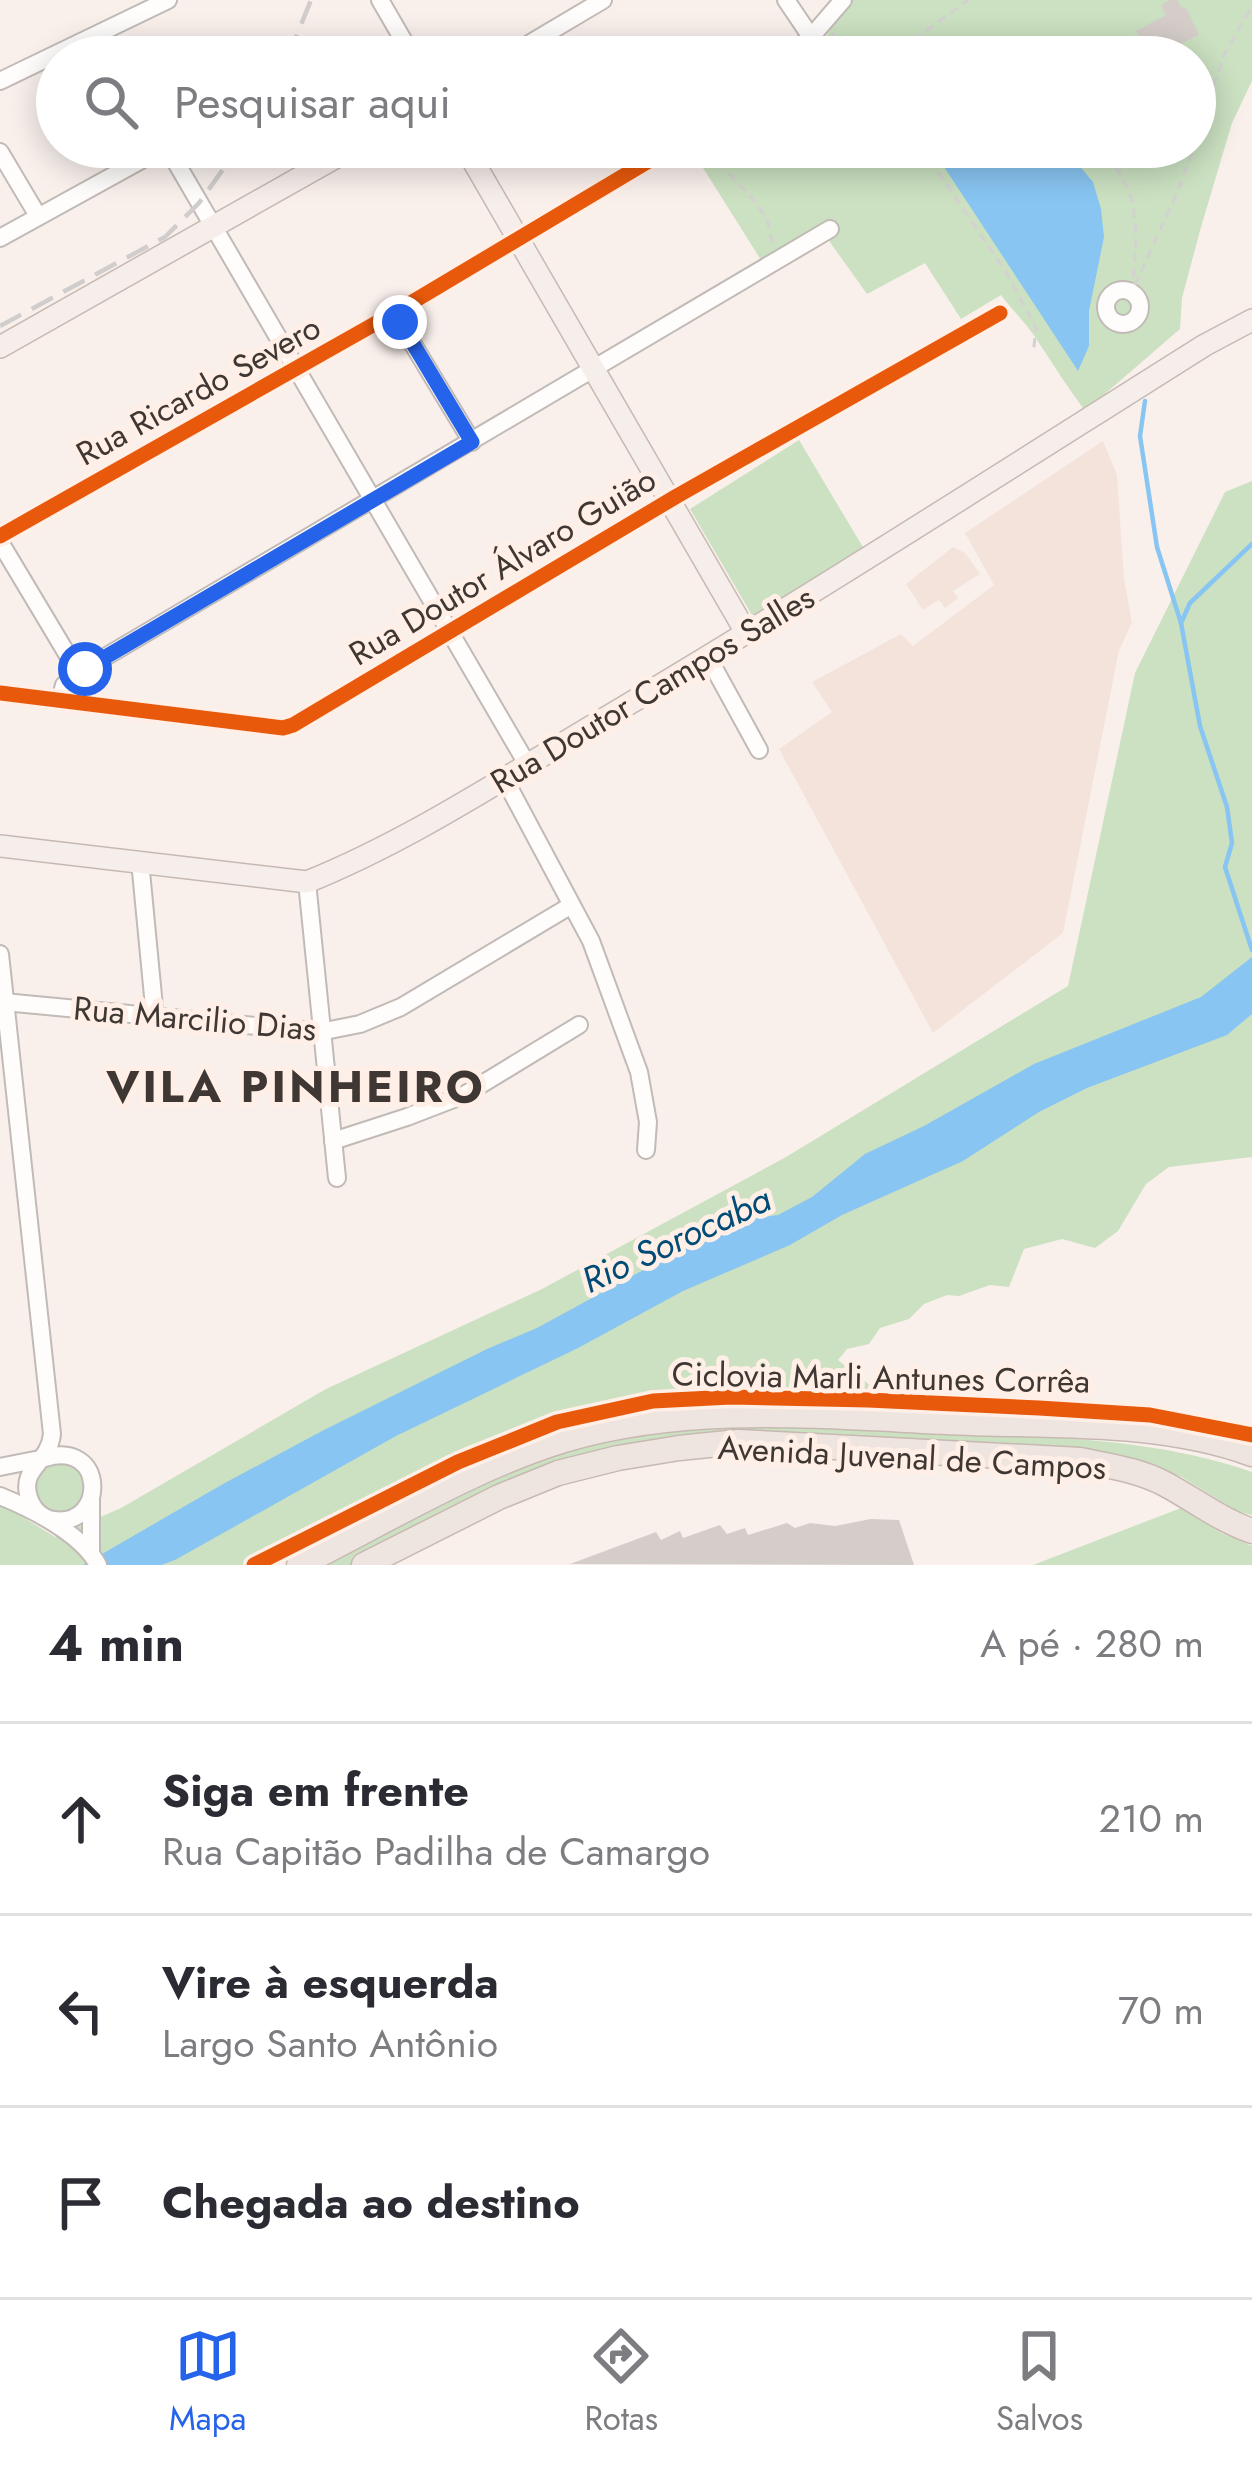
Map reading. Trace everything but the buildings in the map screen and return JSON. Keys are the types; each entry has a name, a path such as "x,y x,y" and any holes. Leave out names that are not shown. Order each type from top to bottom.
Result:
{"highway":[{"name":"Avenida Juvenal de Campos","path":"299,1565 490,1469 562,1441 655,1422 737,1414 1142,1429 1252,1458"},
{"name":"Avenida Juvenal de Campos","path":"364,1565 558,1473 618,1458 738,1442 1079,1460 1162,1482 1227,1522 1252,1531"},
{"path":"1162,1482 1252,1520"}],"main road":[{"path":"0,347 194,240 209,218 311,168"},
{"path":"477,168 747,634"},
{"name":"Rua Doutor Campos Salles","path":"307,882 412,832 747,634 1252,320"},
{"path":"0,846 307,882"}],"street":[{"path":"95,36 168,0"},
{"path":"380,0 401,36"},
{"path":"542,36 603,0"},
{"path":"786,0 810,36"},
{"path":"812,36 843,0"},
{"path":"0,81 36,64"},
{"path":"0,152 38,216"},
{"path":"0,238 127,168"},
{"path":"179,168 527,764"},
{"name":"Rua Ricardo Severo","path":"0,539 637,168"},
{"path":"72,702 63,697 64,686 78,673 830,229"},
{"path":"394,313 472,442"},
{"name":"Rua Doutor Álvaro Guião","path":"0,693 283,728 293,725 670,500 1000,313"},
{"path":"0,539 78,673"},
{"path":"708,657 759,750"},
{"path":"504,778 591,941 639,1072 648,1122 646,1150"},
{"path":"140,861 155,1017"},
{"path":"307,882 337,1178"},
{"name":"Rua Marcilio Dias","path":"4,1002 320,1031 359,1024 401,1007 570,906"},
{"path":"0,954 52,1435 45,1458 32,1469 27,1491 44,1517 95,1558"},
{"path":"333,1141 464,1095 580,1025"},
{"path":"0,1468 62,1454 82,1462 93,1481 95,1558"},
{"path":"0,1496 44,1517 66,1520 77,1516 91,1500"}],"path":[{"path":"919,36 968,0"},
{"path":"1216,80 1252,6"},
{"path":"824,22 833,36"},
{"path":"724,168 767,219 776,261"},
{"path":"936,168 1036,328 1034,346 1029,349"},
{"path":"1116,168 1128,184 1137,233 1132,292 1186,168"}],"shaded area":[{"path":"1103,441 1117,475 1132,623 1119,650 1063,933 933,1033 779,749 832,712 812,682 901,634 913,646 994,585 965,533"},
{"path":"953,547 965,553 980,574 953,591 958,598 945,608 939,600 923,610 906,584"}],"green space":[{"path":"851,0 1252,0 1252,81 1232,123 1201,227 1182,298 1180,329 1085,411 1001,295 961,319 925,263 867,294 822,231 761,260 703,168 1216,168 1216,36 826,36"},
{"path":"799,440 864,549 753,617 690,509"},
{"path":"1252,481 1252,1157 1169,1167 1146,1184 1118,1231 1095,1248 1062,1239 1024,1249 1009,1287 990,1285 959,1296 947,1295 924,1304 909,1319 880,1328 869,1344 847,1349 838,1360 899,1408 651,1413 404,1499 278,1565 0,1565 0,1503 55,1537 121,1508 326,1389 542,1289 786,1157 1068,986 1135,673 1225,492"},
{"path":"724,1423 1035,1436 1182,1453 1252,1472 1252,1515 1236,1511 1182,1477 1129,1458 768,1436 479,1498 352,1565 320,1565 517,1467 575,1446 634,1433"},
{"path":"60,1461 78,1469 86,1487 78,1505 60,1513 42,1505 34,1487 42,1469"},
{"path":"1181,1508 1252,1546 1252,1565 1033,1565"}],"water":[{"path":"945,168 1081,168 1093,182 1104,237 1089,311 1089,346 1078,371"},
{"name":"Rio Sorocaba","path":"1252,957 1252,1014 1227,1035 1087,1088 1039,1112 963,1161 683,1291 396,1436 175,1560 161,1565 83,1565 322,1431 537,1328 702,1238 743,1220 778,1215 812,1197 865,1154 1034,1064 1201,997"}],"waterway":[{"path":"1145,401 1140,436 1157,547 1181,623 1200,726 1227,807 1232,843 1225,867 1252,950"},
{"path":"1181,623 1190,603 1252,544"}],"railway":[{"path":"296,36 311,0"},
{"path":"0,326 165,237 199,203 224,168"}],"cycle path":[{"path":"0,536 394,313 637,168"},
{"path":"0,693 283,728 293,725 677,496 1000,313"},
{"name":"Ciclovia Marli Antunes Corrêa","path":"254,1565 458,1462 557,1422 653,1401 731,1397 1039,1408 1150,1415 1252,1435"}],"district":[{"name":"VILA PINHEIRO","path":"296,1086"}],"route":[{"path":"85,669 472,442 400,322"}]}
